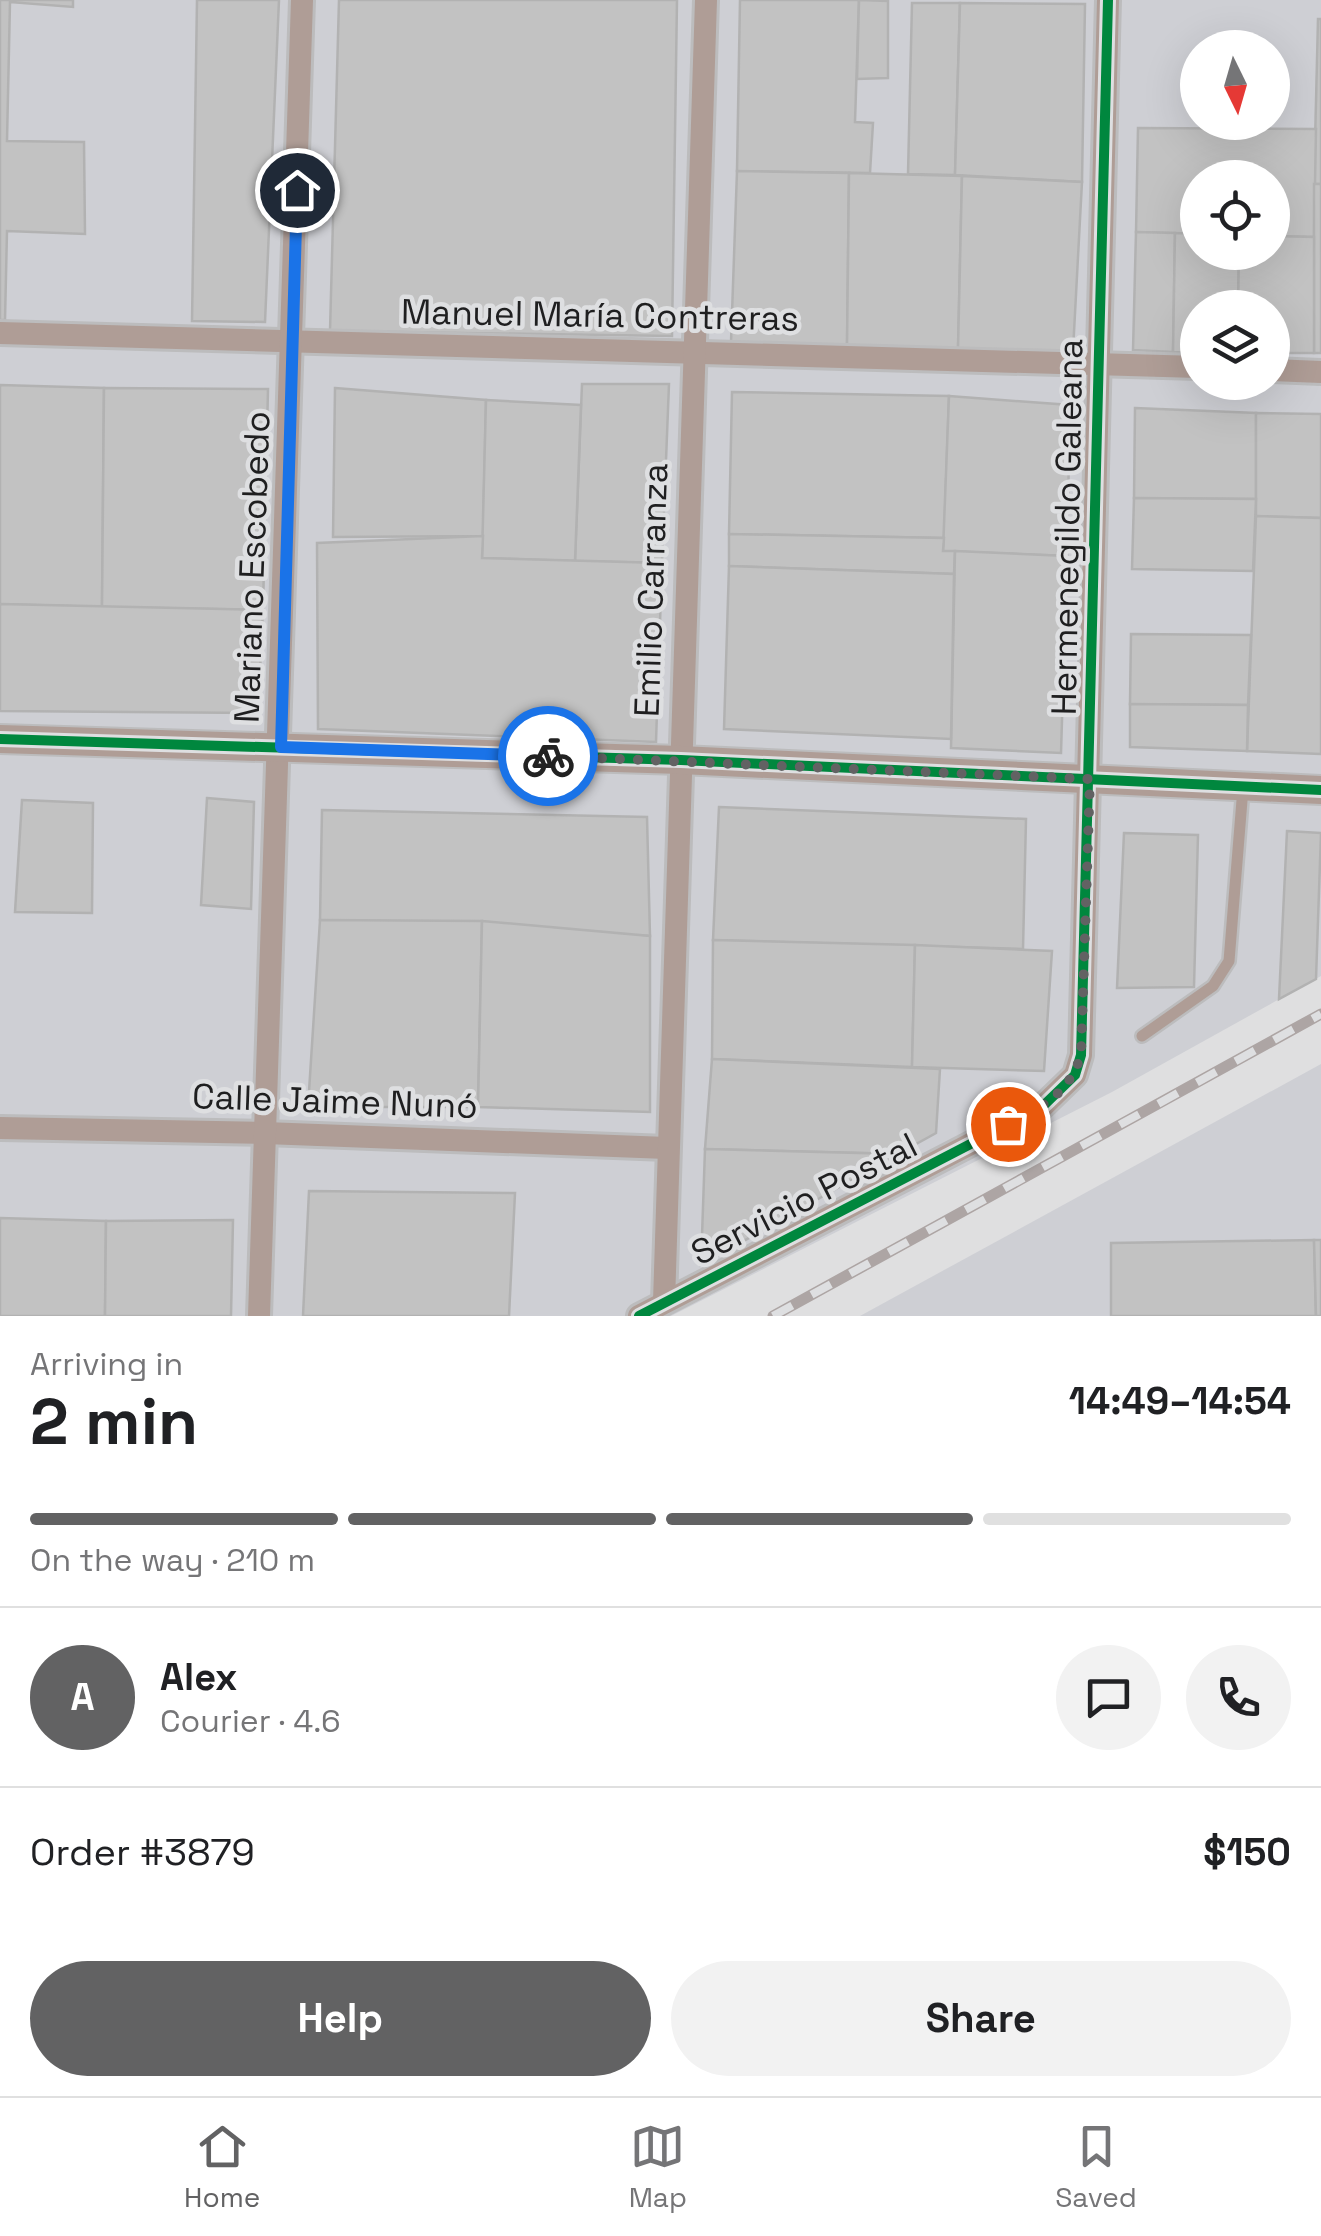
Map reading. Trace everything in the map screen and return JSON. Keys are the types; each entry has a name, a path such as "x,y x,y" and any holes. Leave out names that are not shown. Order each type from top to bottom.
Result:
{"street":[{"name":"Mariano Escobedo","path":"260,1316 302,0"},
{"name":"Emilio Carranza","path":"664,1302 706,0"},
{"name":"Hermenegildo Galeana","path":"1081,1055 1108,0"},
{"name":"Manuel María Contreras","path":"0,333 1180,366"},
{"path":"1290,371 1321,372"},
{"path":"0,740 681,760 1321,790"},
{"name":"Servicio Postal","path":"638,1316 1042,1106 1067,1086 1081,1055"},
{"name":"Calle Jaime Nunó","path":"0,1128 265,1132 667,1148"}],"lane":[{"path":"1142,1036 1213,986 1228,961 1243,788"}],"shaded area":[{"path":"0,0 1321,0 1321,976 1112,1092 671,1316 0,1316"},
{"path":"1321,1064 1321,1316 860,1316"}],"building":[{"path":"0,0 73,0 73,7 10,2 7,141 84,142 85,234 7,231 5,320 0,320"},
{"path":"197,0 279,0 265,322 192,321"},
{"path":"339,0 677,0 672,336 330,331"},
{"path":"740,0 859,0 855,122 873,123 870,173 737,171"},
{"path":"859,0 888,1 888,78 857,79"},
{"path":"912,3 960,3 955,175 908,174"},
{"path":"960,3 1085,4 1082,182 955,175"},
{"path":"1318,19 1321,184 1314,184"},
{"path":"1138,128 1180,128 1180,140 1290,140 1290,129 1316,129 1314,237 1290,236 1290,160 1180,160 1180,233 1136,232"},
{"path":"737,171 849,173 847,347 731,342"},
{"path":"849,173 962,176 958,349 847,347"},
{"path":"962,176 1082,182 1073,351 958,349"},
{"path":"1314,184 1321,184 1321,353 1314,353"},
{"path":"1136,232 1175,233 1173,352 1133,350"},
{"path":"1175,233 1180,233 1180,270 1239,270 1238,290 1180,290 1180,352 1173,352"},
{"path":"1290,236 1314,237 1314,353 1290,353 1290,290 1238,290 1239,270 1290,270"},
{"path":"582,384 669,384 662,563 575,561"},
{"path":"0,385 104,388 102,607 0,604"},
{"path":"104,388 268,389 263,610 102,607"},
{"path":"335,388 486,400 483,536 333,537"},
{"path":"732,392 949,396 944,538 729,534"},
{"path":"949,396 1070,405 1067,556 943,551"},
{"path":"486,400 581,405 575,561 482,558"},
{"path":"1135,408 1256,413 1256,499 1134,498"},
{"path":"1256,413 1321,414 1321,518 1256,516"},
{"path":"1134,498 1256,499 1253,571 1132,569"},
{"path":"1256,516 1321,518 1321,754 1247,751"},
{"path":"729,534 944,538 943,551 955,551 954,574 729,566"},
{"path":"483,536 482,558 662,563 656,742 318,729 317,543"},
{"path":"955,551 1067,556 1061,753 951,748"},
{"path":"729,566 954,574 951,739 724,729"},
{"path":"0,604 263,610 258,713 0,711"},
{"path":"1131,634 1251,635 1248,705 1130,704"},
{"path":"1130,704 1248,705 1247,751 1130,747"},
{"path":"207,798 254,802 251,909 201,905"},
{"path":"22,800 93,803 92,913 15,912"},
{"path":"719,807 1026,819 1023,949 713,940"},
{"path":"322,810 647,817 650,936 320,920"},
{"path":"1287,831 1321,833 1316,979 1279,999"},
{"path":"1124,833 1198,835 1194,987 1117,988"},
{"path":"320,920 482,921 478,1107 308,1107"},
{"path":"482,921 650,936 650,1112 478,1107"},
{"path":"713,940 915,945 912,1067 712,1059"},
{"path":"915,945 1052,951 1044,1071 912,1067"},
{"path":"712,1059 940,1069 936,1133 898,1154 705,1149"},
{"path":"705,1149 898,1154 701,1265"},
{"path":"309,1191 515,1193 509,1316 303,1316"},
{"path":"0,1218 106,1221 105,1316 0,1316"},
{"path":"233,1220 231,1316 105,1316 106,1221"},
{"path":"1314,1240 1316,1316 1111,1316 1111,1243"},
{"path":"1314,1240 1321,1240 1321,1316 1316,1316"}],"railway":[{"path":"773,1316 1321,1014"}],"cycle path":[{"path":"639,1316 1042,1107 1075,1075 1081,1055 1108,0"},
{"path":"0,739 681,760 1321,790"}],"way so far":[{"path":"548,756 1090,779 1081,1055 1075,1075 1058,1096 1008,1124"}],"route":[{"path":"297,190 281,747 548,756"}]}
